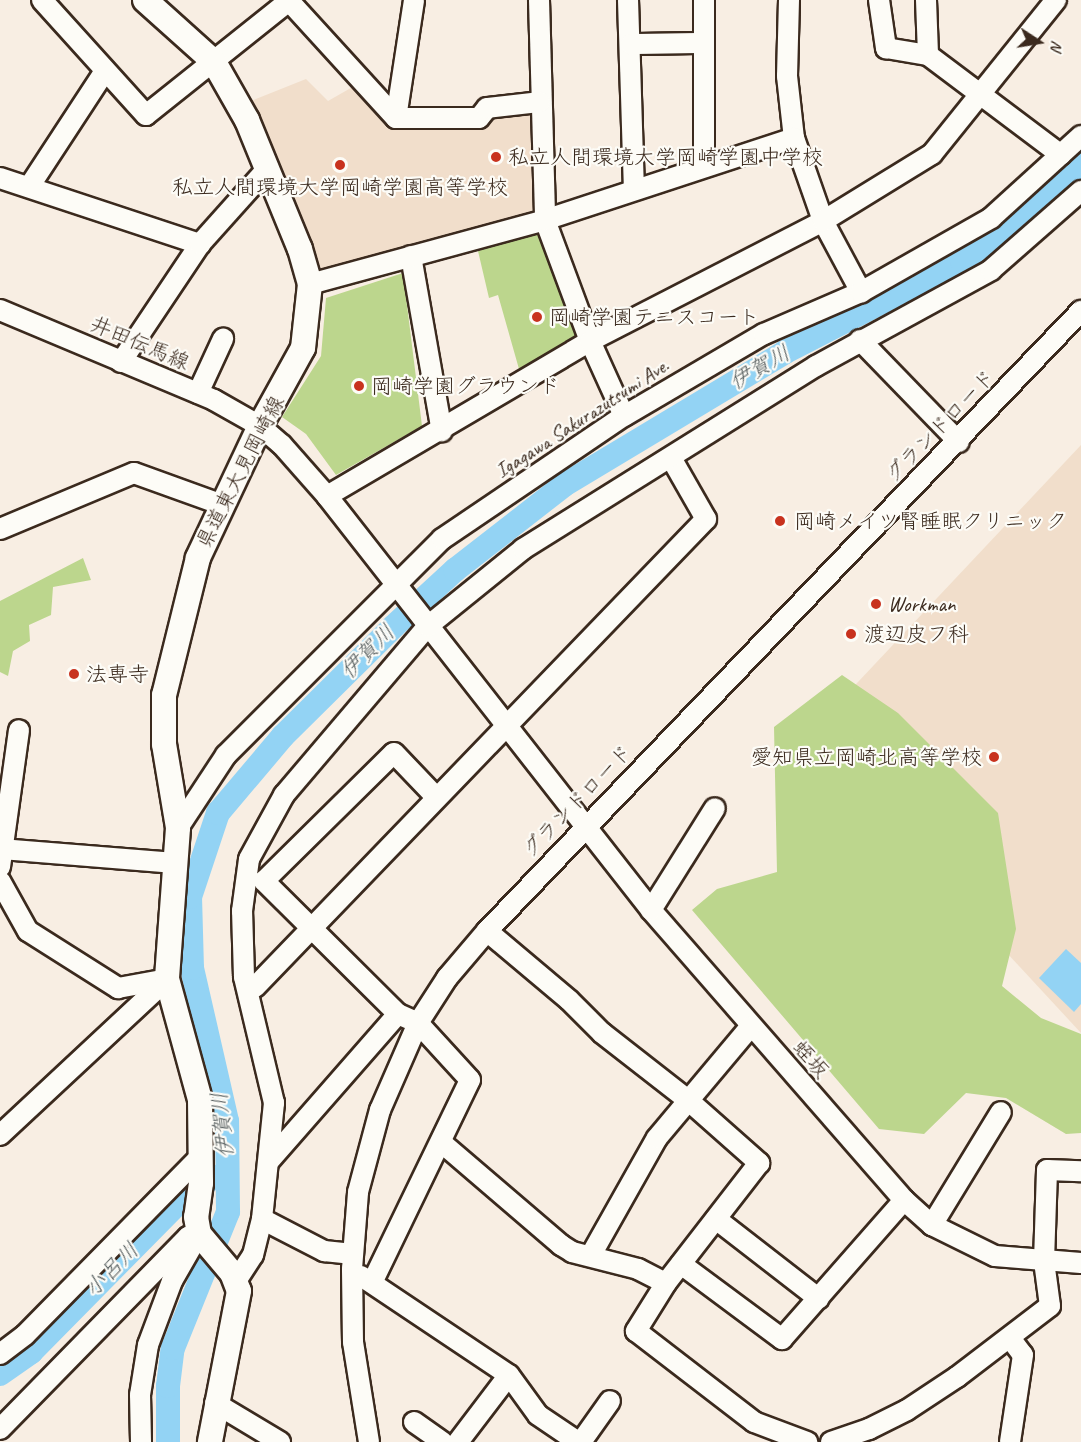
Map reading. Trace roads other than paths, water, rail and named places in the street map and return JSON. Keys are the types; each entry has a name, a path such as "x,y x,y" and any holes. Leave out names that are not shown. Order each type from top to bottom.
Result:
{"main road":[{"name":"県道東大見岡崎線","path":"145,0 214,62 247,120 310,284 303,348 220,504 198,558 164,696 164,744 178,828 167,979 200,1100 201,1156 198,1225"},
{"path":"198,1225 236,1281 239,1291 215,1403 210,1442"}],"street":[{"path":"42,0 146,115 290,1 396,118 479,118 487,108 540,102"},
{"path":"396,118 414,0"},
{"path":"539,0 545,220 590,341 624,416"},
{"path":"628,0 634,189"},
{"path":"704,0 704,167"},
{"path":"789,0 787,76 794,138 823,221 861,292"},
{"path":"879,0 886,48 928,54 1061,155"},
{"path":"926,0 928,54"},
{"path":"327,496 441,431 590,341 823,221 932,154 1056,0"},
{"path":"631,44 704,43"},
{"path":"29,187 105,71"},
{"name":"Igagawa Sakurazutsumi Ave.","path":"178,828 226,755 395,583 441,540 624,416 764,334 861,292 991,218 1081,136"},
{"path":"310,284 545,220 794,138"},
{"path":"121,362 200,244 267,169"},
{"path":"0,178 200,244"},
{"path":"236,1281 253,1255 262,1219 270,1160 274,1103 244,977 242,911 249,859 284,795 428,626 523,549 860,340 885,329 991,270 1078,201"},
{"path":"411,256 441,431"},
{"name":"井田伝馬線","path":"0,310 198,393 260,426 327,496 428,626"},
{"name":"グランドロード","path":"369,1442 353,1342 352,1261 358,1192 380,1110 418,1023 447,978 487,931 584,827 959,442 1081,311"},
{"path":"198,393 223,339"},
{"path":"860,340 959,442"},
{"path":"255,987 706,519 671,458"},
{"path":"0,529 134,473 220,504"},
{"name":"蛭坂","path":"428,626 505,728 651,910 750,1027 904,1200 932,1225 995,1256 1081,1263"},
{"path":"19,730 0,855 174,863"},
{"path":"372,1283 442,1143 470,1080 418,1023 398,1014 311,931 264,881 394,753 436,797"},
{"path":"651,910 715,808"},
{"path":"0,881 28,931 118,988 167,979"},
{"path":"487,931 569,1000 602,1033 689,1101 759,1162 666,1283 636,1331 754,1422 807,1442"},
{"path":"0,1135 167,979"},
{"path":"270,1160 398,1014"},
{"path":"591,1255 657,1138 750,1027"},
{"path":"932,1225 1001,1112"},
{"path":"442,1143 561,1245 638,1269 666,1283"},
{"path":"0,1354 25,1335 201,1156"},
{"path":"831,1442 869,1429 907,1410 1010,1338 1050,1306 1044,1261 1047,1170 1081,1171"},
{"path":"681,1264 782,1340 904,1200"},
{"path":"262,1219 324,1251 352,1261 372,1283 509,1375 538,1415 580,1442 610,1401"},
{"path":"716,1219 819,1299"},
{"path":"0,1430 189,1237 198,1225"},
{"path":"141,1442 140,1395 148,1345 172,1281 198,1225"},
{"path":"1010,1338 1023,1355 1010,1442"},
{"path":"458,1442 509,1375"},
{"path":"215,1403 280,1442"},
{"path":"414,1422 443,1442"}],"water":[{"path":"1066,949 1081,963 1081,1004 1074,1012 1039,978"}],"waterway":[{"name":"伊賀川","path":"168,1442 168,1386 173,1348 228,1212 227,1121 192,968 190,897 218,813 283,736 394,626 455,570 564,485 785,352 962,261 1009,228 1081,163"},
{"name":"小呂川","path":"0,1374 31,1352 184,1197 214,1177"}],"place":[{"name":"私立人間環境大学岡崎学園中学校","path":"496,157"},
{"name":"私立人間環境大学岡崎学園高等学校","path":"340,165"},
{"name":"岡崎学園テニスコート","path":"537,317"},
{"name":"岡崎学園グラウンド","path":"359,386"},
{"name":"岡崎メイツ腎睡眠クリニック","path":"780,521"},
{"name":"Workman","path":"876,604"},
{"name":"渡辺皮フ科","path":"851,634"},
{"name":"法専寺","path":"74,674"},
{"name":"愛知県立岡崎北高等学校","path":"994,757"}]}
